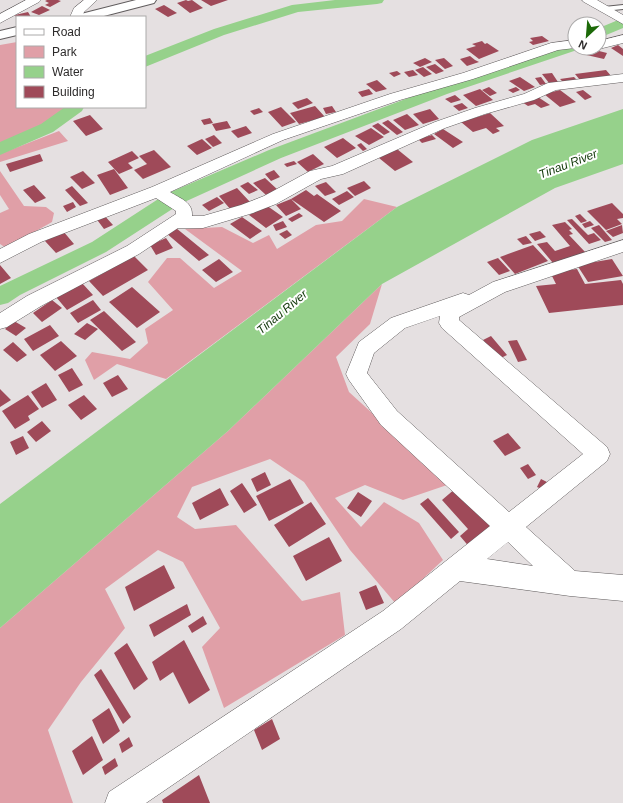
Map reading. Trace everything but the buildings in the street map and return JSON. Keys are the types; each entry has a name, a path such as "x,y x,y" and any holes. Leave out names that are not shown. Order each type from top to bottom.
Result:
{"main road":[{"path":"89,16 150,0"},
{"path":"0,35 16,31"}],"street":[{"path":"0,19 35,0"},
{"path":"76,16 78,11 91,0"},
{"path":"588,0 604,9 622,15"},
{"path":"607,43 623,39"},
{"path":"0,257 35,238 158,191 278,137 395,97 468,76 556,46 567,45"},
{"path":"179,219 203,222 247,209 270,200 310,178 337,170 440,125 480,111 529,97 553,86 623,78"},
{"path":"0,322 34,301 133,250 179,219 184,209 158,191"},
{"path":"570,583 389,418 356,374 366,348 398,323 498,287 623,246"},
{"path":"120,803 392,620 599,454 449,323 449,317 452,312 498,287"},
{"path":"457,568 570,583 623,588"}],"green space":[{"path":"16,42 16,108 66,108 45,123 0,145 0,45"},
{"path":"59,131 68,141 0,162 0,154"},
{"path":"0,171 24,206 46,207 54,213 52,222 6,248 0,244 0,213 9,209 0,195"},
{"path":"364,199 397,207 166,379 117,364 94,380 85,360 92,352 130,359 148,343 145,329 173,310 148,282 167,258 180,258 214,288 242,271 185,229 222,227 253,243 269,235 277,249 316,225 342,221"},
{"path":"382,284 370,324 336,357 349,392 450,484 403,500 365,485 335,498 361,527 384,502 419,523 443,560 396,604 350,550 304,482 270,459 192,487 177,517 195,529 236,525 302,601 340,592 345,635 224,708 202,647 220,628 183,562 158,550 105,589 125,628 81,682 48,730 73,803 0,803 0,628 228,431"}],"water":[{"name":"Tinau River","path":"623,109 623,164 555,188 382,284 228,431 0,628 0,504 397,207 532,140"}],"waterway":[{"path":"146,62 219,32 297,8 377,0"},
{"path":"607,30 623,22"},
{"path":"0,297 12,289 99,247 173,199 275,154 441,91 567,49"},
{"path":"0,149 47,128 75,108"}]}
